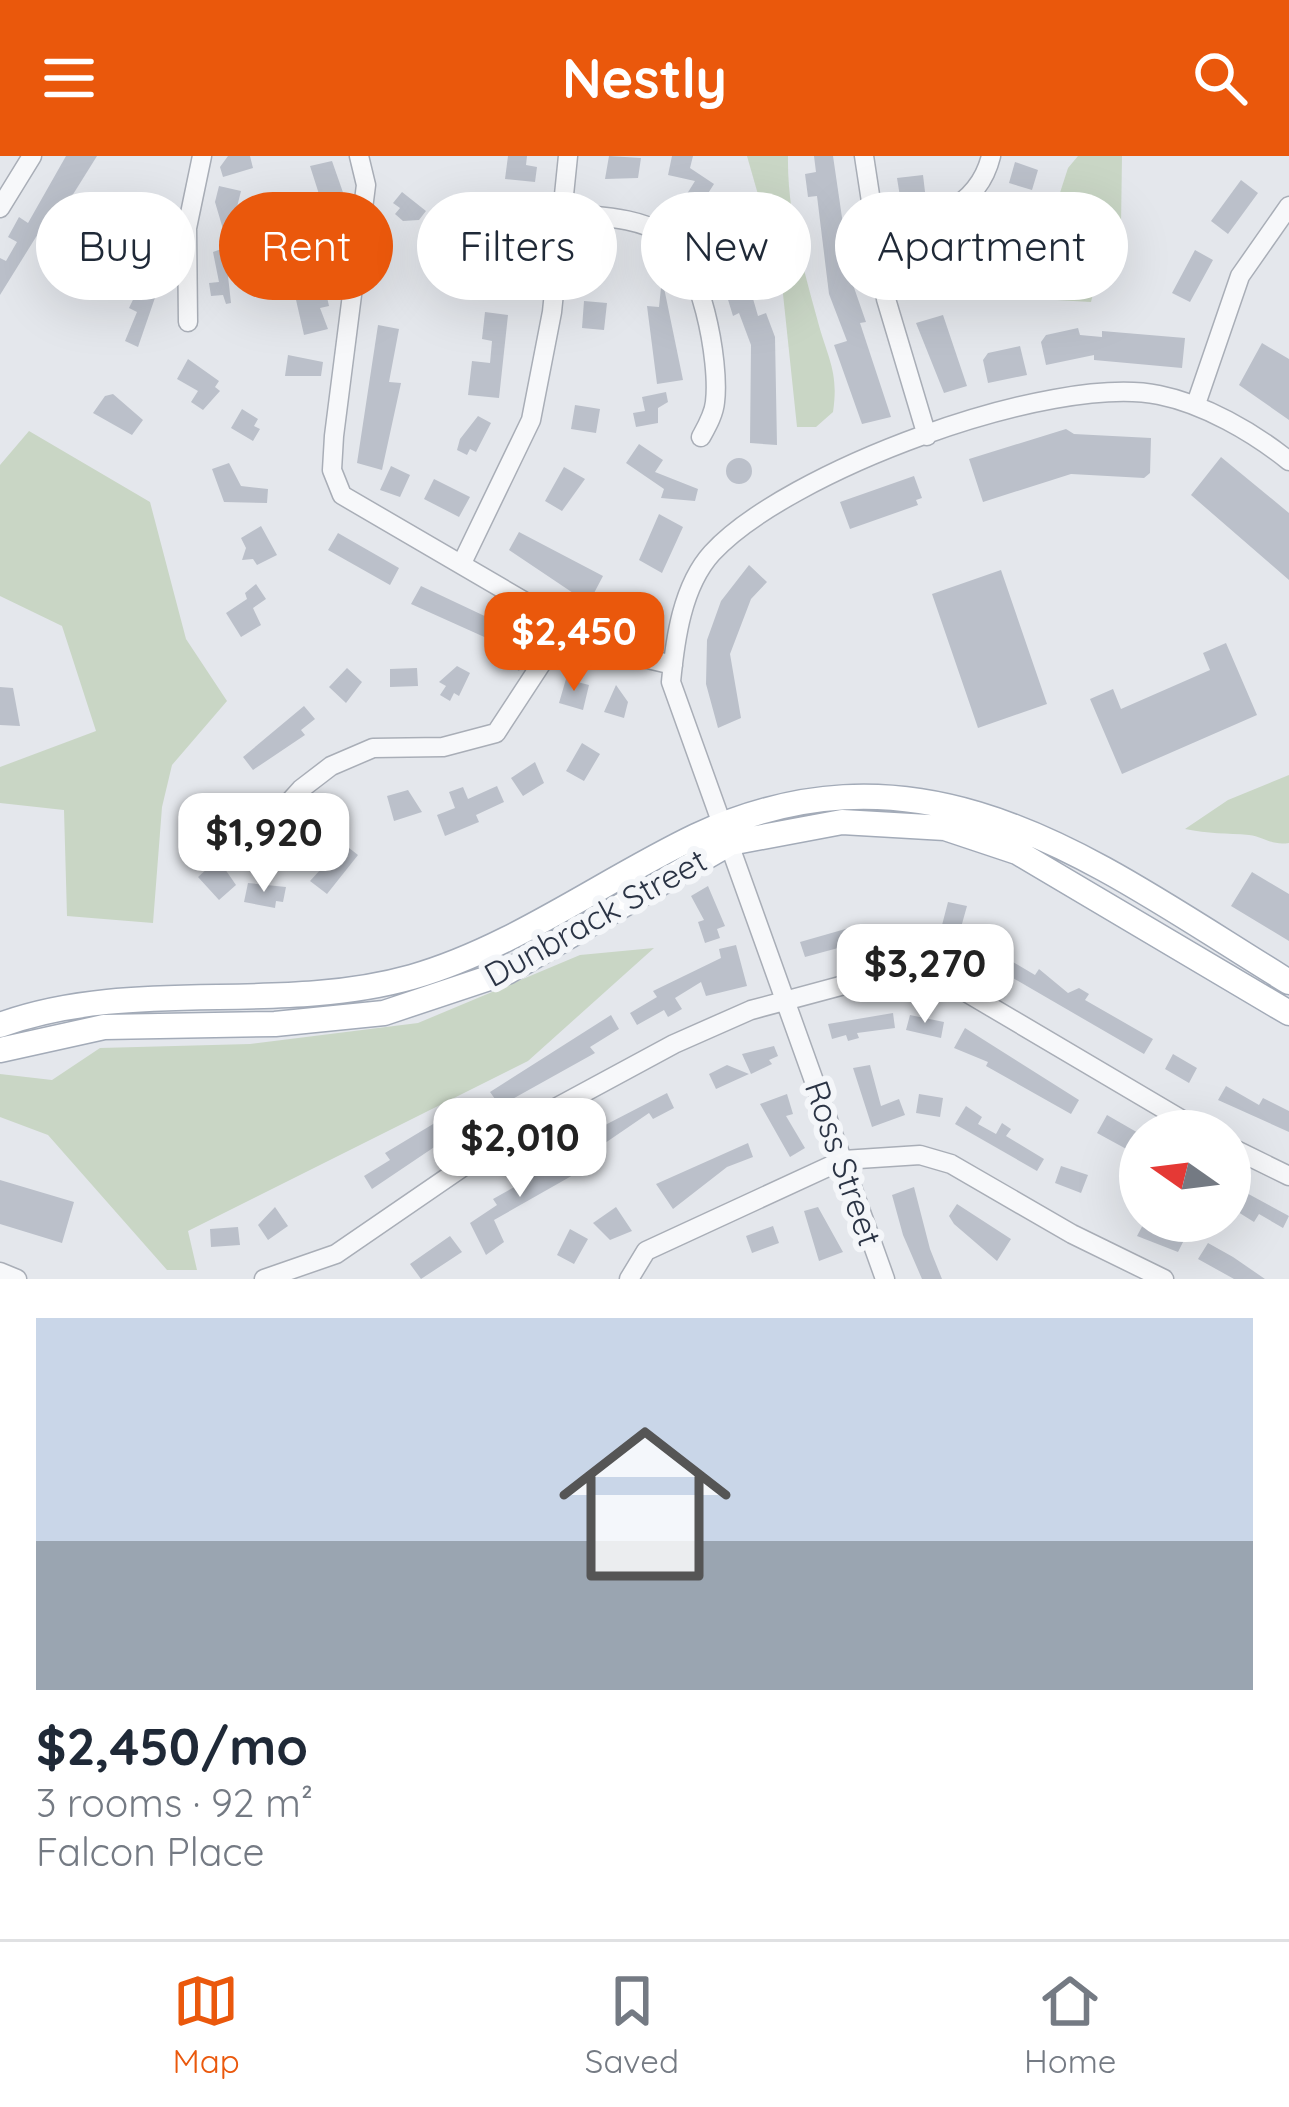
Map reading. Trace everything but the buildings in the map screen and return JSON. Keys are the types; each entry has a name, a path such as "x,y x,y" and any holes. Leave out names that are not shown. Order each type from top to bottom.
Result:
{"main road":[{"name":"Dunbrack Street","path":"0,1025 54,1006 323,993 416,976 727,834 840,798 949,804 1027,827 1289,982"},
{"name":"Dunbrack Street","path":"0,1050 104,1027 275,1024 384,1013 507,972 727,834 842,821 945,828 1017,852 1289,1013"}],"street":[{"path":"0,208 32,156"},
{"path":"188,322 187,228 202,156"},
{"path":"359,156 366,185 332,470 342,495 606,649 673,665 679,624 709,556 794,489 927,436 1089,391 1155,394 1196,404 1289,460"},
{"path":"564,192 568,156"},
{"path":"864,156 869,192"},
{"path":"972,192 986,175 991,156"},
{"path":"1196,404 1240,276 1289,206"},
{"path":"617,219 639,222 670,237 688,266 716,347 715,409 701,437"},
{"path":"462,563 531,420 549,300"},
{"path":"886,300 927,436"},
{"path":"266,830 301,789 331,766 374,748 443,747 496,733 566,626"},
{"name":"Ross Street","path":"673,665 671,682 682,721 727,834 885,1279"},
{"path":"264,1279 336,1254 524,1125 593,1085 751,1010 896,976 946,984 1165,1110"},
{"path":"629,1279 646,1251 843,1160 920,1155 951,1164 1072,1234 1163,1279"},
{"path":"1251,1157 1289,1176"},
{"path":"0,1273 17,1279"}],"green space":[{"path":"747,156 788,156 790,192 757,192"},
{"path":"1078,156 1122,156 1121,192 1060,192 1068,168"},
{"path":"811,295 834,376 833,412 816,427 797,427 784,300 811,300"},
{"path":"29,431 150,502 186,639 227,701 172,765 162,807 153,923 67,916 64,810 0,803 0,767 96,731 62,626 0,596 0,465"},
{"path":"1289,775 1289,843 1185,829 1228,800"},
{"path":"654,948 528,1061 188,1231 197,1270 167,1270 48,1135 0,1117 0,1074 52,1080 100,1048 250,1044 418,1023 580,955"}]}
